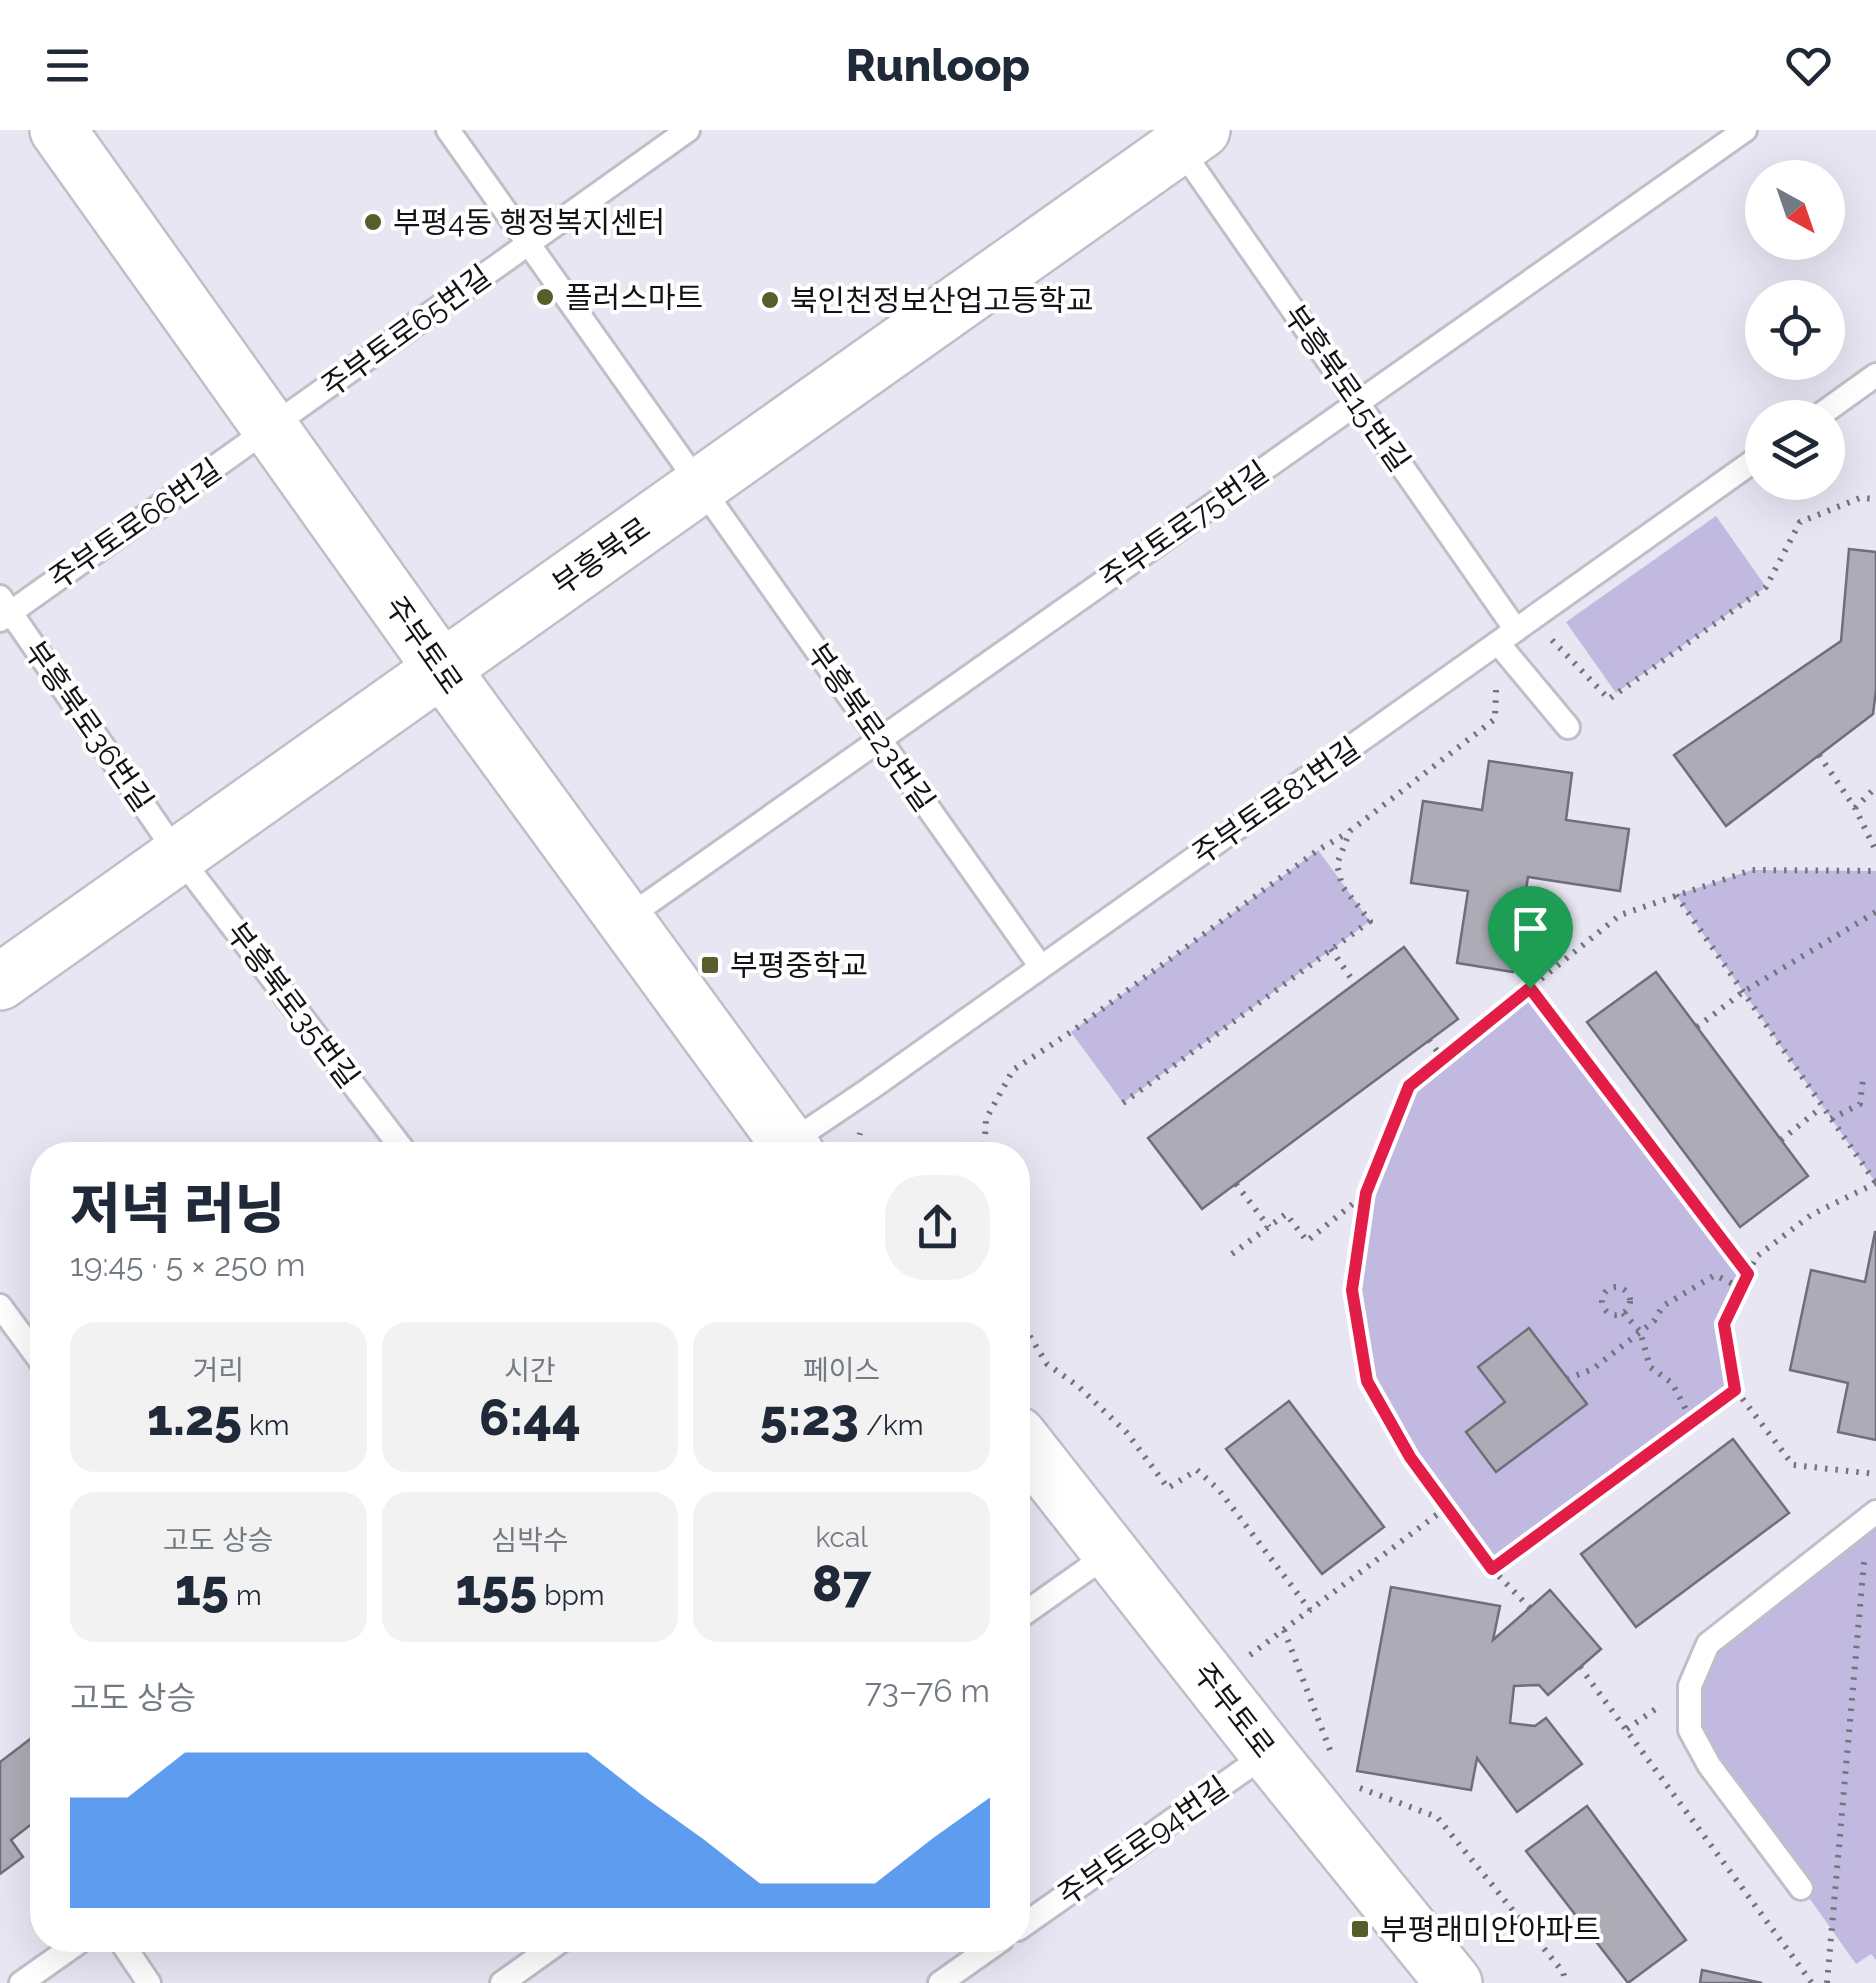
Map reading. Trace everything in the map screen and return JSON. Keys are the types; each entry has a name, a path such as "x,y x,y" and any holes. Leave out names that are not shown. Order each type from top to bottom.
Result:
{"main road":[{"name":"주부토로","path":"58,130 780,1142"},
{"name":"부흥북로","path":"0,982 700,486 1183,135"},
{"name":"주부토로","path":"1030,1450 1444,1980"}],"lane":[{"name":"부흥북로23번길","path":"448,130 1042,968"},
{"name":"주부토로65번길","path":"271,428 688,130"},
{"name":"주부토로75번길","path":"623,921 1745,130"},
{"name":"부흥북로15번길","path":"1183,135 1358,403 1515,631 1568,726"},
{"path":"1841,400 1876,375"},
{"name":"주부토로66번길","path":"4,610 271,428"},
{"name":"주부토로81번길","path":"799,1142 1745,467"},
{"name":"부흥북로36번길","path":"4,610 178,855"},
{"name":"부흥북로35번길","path":"178,855 397,1142"},
{"path":"0,1306 30,1347"},
{"path":"1801,1888 1709,1765 1690,1730 1690,1686 1708,1644 1872,1517"},
{"path":"1030,1610 1110,1553"},
{"name":"주부토로94번길","path":"1030,1921 1268,1753"},
{"path":"21,1983 65,1952"},
{"path":"128,1952 150,1983"},
{"path":"502,1983 545,1952"},
{"path":"940,1983 985,1952"}],"path":[{"path":"985,1142 986,1119 1013,1070 1071,1032 1318,850 1350,831 1495,718 1515,631 1608,699 1766,587 1800,522 1860,498 1876,499"},
{"path":"1819,754 1876,851"},
{"path":"1854,808 1876,787"},
{"path":"1123,1103 1370,921 1342,886 1337,864 1350,831"},
{"path":"1530,1608 1492,1569 1410,1457 1367,1381 1352,1290 1366,1193 1409,1086 1620,914 1752,870 1876,871"},
{"path":"1676,896 1876,1184 1811,1215 1756,1257 1724,1324 1735,1390 1793,1465 1876,1474"},
{"path":"1698,1027 1744,992 1876,912"},
{"path":"1331,949 1355,984"},
{"path":"1530,988 1748,1274"},
{"path":"1429,1040 1442,1059"},
{"path":"1830,1119 1860,1104 1863,1079"},
{"path":"1781,1140 1822,1106"},
{"path":"1236,1184 1269,1226"},
{"path":"1232,1254 1286,1214 1306,1241 1366,1193"},
{"path":"1567,1379 1593,1369 1654,1321 1662,1306 1715,1276 1742,1288"},
{"path":"1618,1287 1626,1292 1630,1300 1623,1313 1615,1315 1604,1308 1606,1291 1618,1287"},
{"path":"1623,1313 1640,1331 1650,1367 1672,1383 1692,1421"},
{"path":"1030,1337 1046,1364 1078,1386 1127,1433 1168,1488 1197,1470 1219,1490 1310,1610"},
{"path":"1492,1569 1735,1390"},
{"path":"1213,1683 1446,1507"},
{"path":"1827,1983 1872,1517"},
{"path":"1284,1630 1335,1766"},
{"path":"1580,1667 1812,1983"},
{"path":"1355,1786 1436,1817 1563,1972 1566,1983"}],"shaded area":[{"path":"1716,516 1766,587 1616,693 1566,622"},
{"path":"1318,850 1370,921 1123,1103 1071,1032"},
{"path":"1752,870 1876,871 1876,1183 1676,895"},
{"path":"1530,988 1748,1274 1724,1325 1735,1389 1492,1569 1410,1457 1367,1381 1353,1290 1366,1193 1409,1086"},
{"path":"1876,1512 1876,1960 1871,1954 1856,1964 1690,1730 1708,1644"}],"building":[{"path":"1849,549 1876,552 1873,714 1726,826 1674,755 1841,641"},
{"path":"1489,761 1572,773 1566,820 1629,829 1620,891 1528,877 1513,972 1457,963 1468,891 1411,883 1423,801 1482,810"},
{"path":"1404,947 1458,1019 1202,1209 1148,1138"},
{"path":"1656,972 1808,1176 1740,1227 1587,1022"},
{"path":"1875,1232 1876,1440 1838,1432 1848,1383 1790,1370 1811,1270 1865,1282"},
{"path":"1529,1328 1587,1404 1496,1472 1466,1432 1505,1402 1478,1367"},
{"path":"1289,1401 1384,1527 1322,1574 1226,1449"},
{"path":"1733,1439 1789,1513 1636,1627 1581,1554"},
{"path":"1391,1587 1500,1606 1493,1640 1550,1590 1601,1649 1548,1695 1539,1685 1514,1686 1510,1723 1535,1726 1546,1718 1582,1764 1517,1812 1477,1758 1471,1790 1357,1771"},
{"path":"30,1739 30,1825 11,1840 23,1857 0,1874 0,1762"},
{"path":"1587,1806 1686,1940 1628,1983 1526,1851"},
{"path":"1702,1970 1762,1983 1700,1983"}],"place":[{"name":"부평4동 행정복지센터","path":"373,222"},
{"name":"플러스마트","path":"545,297"},
{"name":"북인천정보산업고등학교","path":"770,300"},
{"name":"부평중학교","path":"710,965"},
{"name":"부평래미안아파트","path":"1360,1929"}],"route":[{"path":"1530,988 1748,1274 1724,1324 1735,1390 1492,1569 1410,1457 1367,1381 1352,1290 1366,1193 1409,1086 1530,988"}]}
